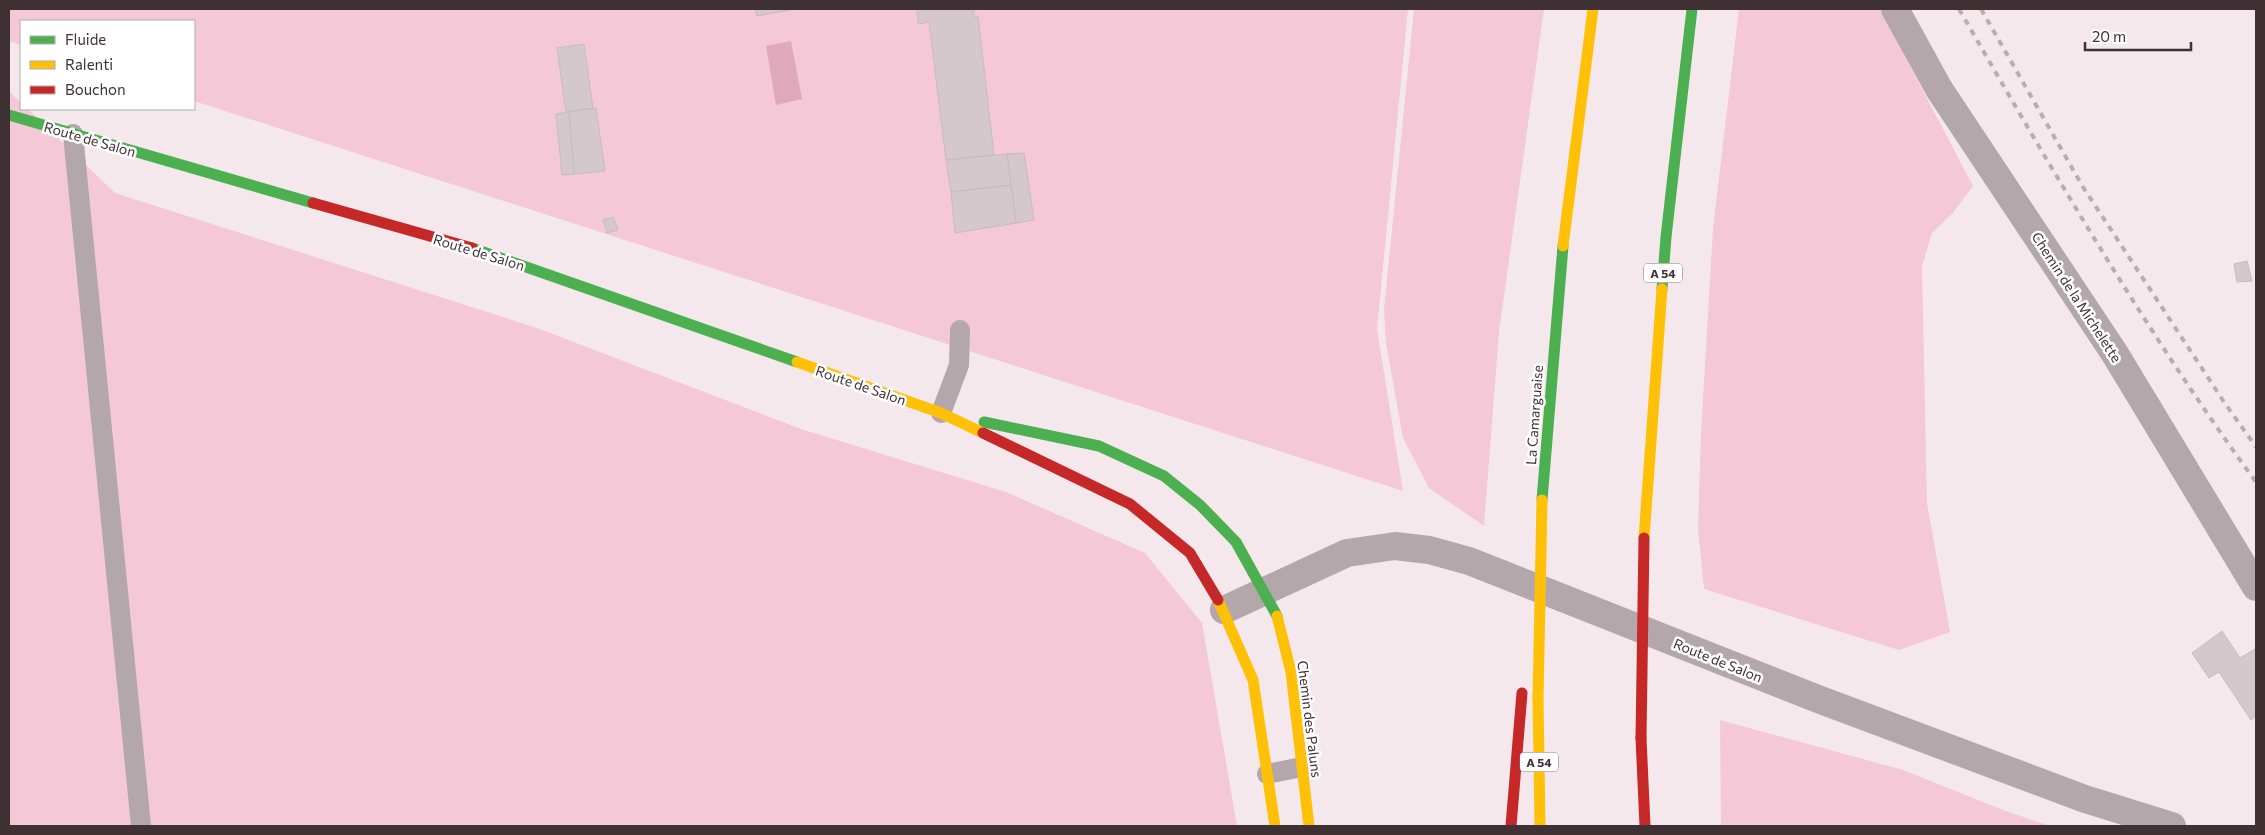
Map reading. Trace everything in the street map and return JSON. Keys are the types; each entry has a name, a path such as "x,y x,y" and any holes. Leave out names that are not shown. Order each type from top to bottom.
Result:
{"main road":[{"name":"La Camarguaise","path":"1540,826 1538,699 1542,500 1560,271 1593,9"},
{"name":"A 54","path":"1645,826 1641,738 1644,538 1666,237 1692,9"},
{"name":"Route de Salon","path":"9,115 496,255 941,413 1130,504 1190,553 1224,610"},
{"name":"Route de Salon","path":"941,413 1098,446 1164,476 1200,505 1236,542 1264,590"},
{"path":"1527,644 1542,500"},
{"name":"Chemin des Paluns","path":"1264,590 1277,616 1291,672 1309,826"},
{"path":"1224,610 1253,680 1275,826"},
{"path":"1511,826 1523,688"}],"street":[{"name":"Chemin de la Michelette","path":"1895,9 1939,89 2115,354 2256,587"},
{"name":"Route de Salon","path":"1224,610 1347,553 1395,546 1429,550 1469,561 1818,699 2076,796 2172,826"}],"lane":[{"path":"73,134 141,826"},
{"path":"941,413 959,364 960,330"},
{"path":"1267,774 1302,768"}],"shaded area":[{"path":"9,9 1408,9 1377,329 1403,491 195,101 195,20 20,20 20,45 9,41"},
{"path":"1414,9 1544,9 1499,332 1484,526 1429,488 1403,438 1386,343 1384,310"},
{"path":"1739,9 1880,9 1973,186 1952,214 1932,233 1922,266 1927,503 1950,632 1899,650 1704,589 1698,529 1701,433 1713,228"},
{"path":"791,41 802,99 776,105 766,46"},
{"path":"9,91 20,102 20,110 29,110 115,193 537,328 801,429 1006,492 1145,553 1202,623 1237,826 9,826"},
{"path":"1720,720 1903,770 2003,810 2050,826 1721,826"}],"building":[{"path":"755,9 790,9 790,10 757,16"},
{"path":"917,9 973,9 974,17 978,16 994,155 946,160 929,22 918,24"},
{"path":"584,44 593,108 566,112 557,48"},
{"path":"596,108 605,171 574,174 569,112"},
{"path":"569,112 574,174 562,175 556,114"},
{"path":"1024,153 1034,220 1016,223 1007,154"},
{"path":"1007,154 1011,185 951,192 946,160"},
{"path":"1011,185 1016,223 955,233 951,192"},
{"path":"613,217 618,230 607,233 603,220"},
{"path":"2247,261 2252,281 2237,282 2234,264"},
{"path":"2222,631 2240,658 2255,649 2256,651 2256,716 2251,720 2219,672 2209,678 2192,653"}],"railway":[{"path":"1959,9 2029,130 2138,309 2215,425 2256,482"},
{"path":"1981,9 2083,187 2224,402 2256,447"}],"traffic: fast":[{"path":"1662,289 1666,237 1692,9"},
{"path":"9,115 313,203"},
{"path":"1542,500 1563,246"},
{"path":"472,248 797,362"},
{"path":"984,422 1099,446 1164,476 1200,505 1236,542 1277,616"}],"traffic: slow":[{"path":"1563,246 1593,9"},
{"path":"1644,538 1662,289"},
{"path":"797,362 941,413 983,433"},
{"path":"1538,699 1542,500"},
{"path":"1218,600 1253,680 1275,826"},
{"path":"1277,616 1291,672 1309,826"},
{"path":"1538,699 1540,826"}],"traffic: jam":[{"path":"313,203 472,248"},
{"path":"983,433 1130,504 1190,553 1218,600"},
{"path":"1641,738 1644,538"},
{"path":"1511,826 1522,693"},
{"path":"1641,738 1645,826"}]}
